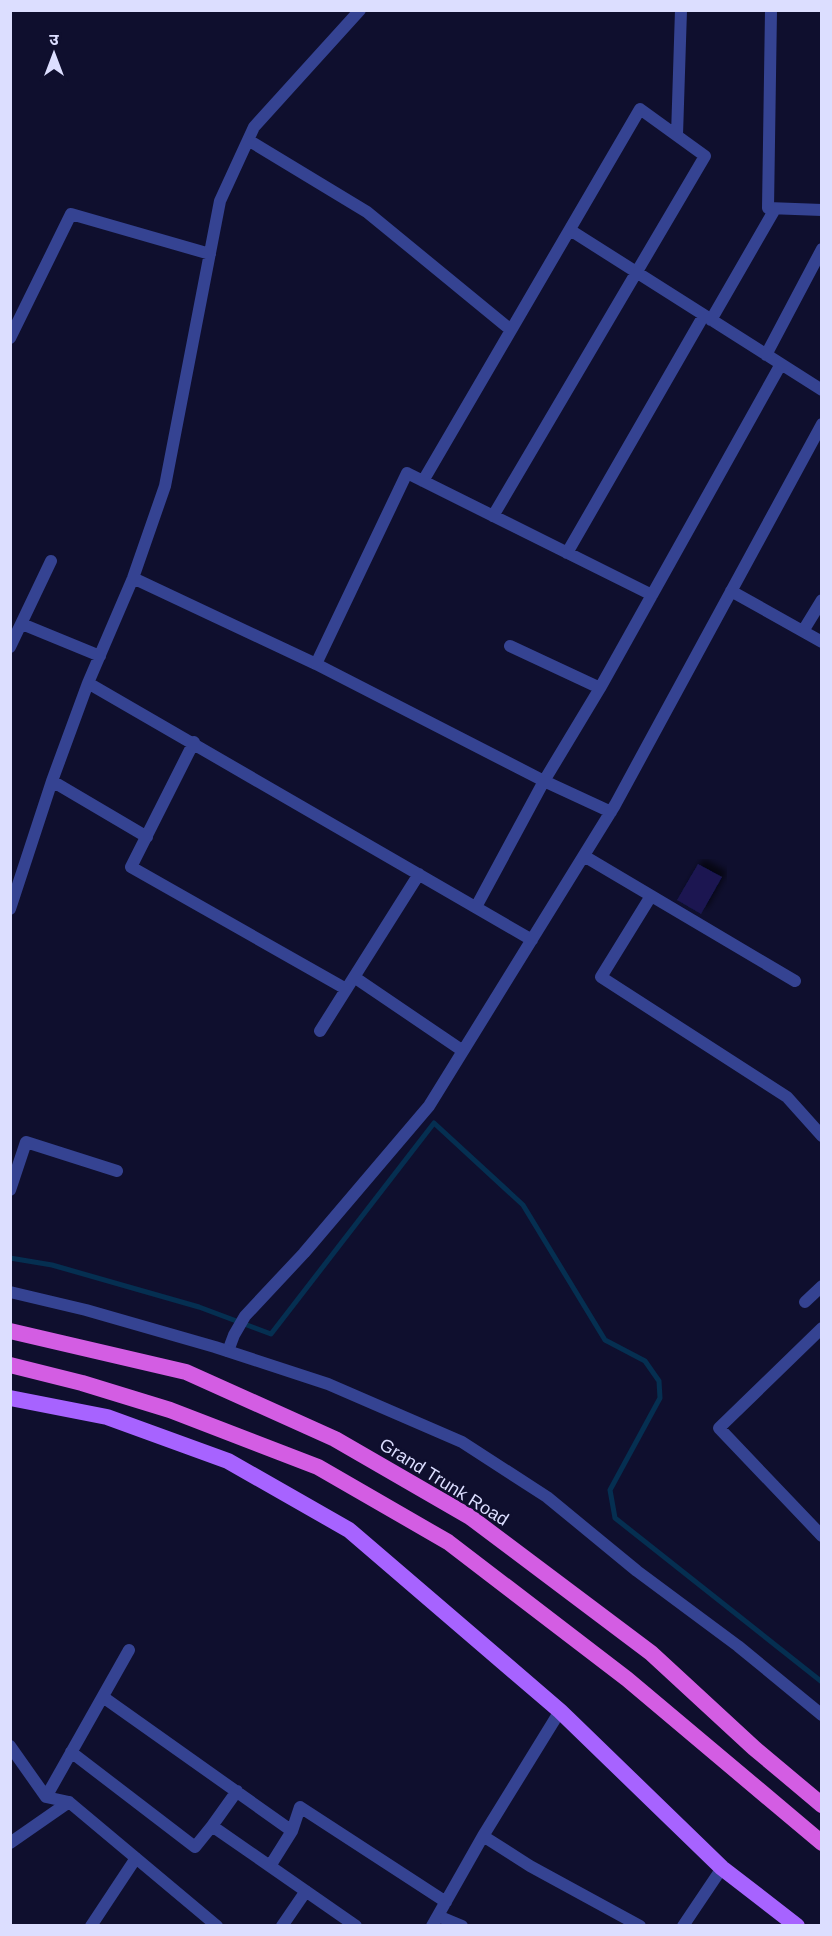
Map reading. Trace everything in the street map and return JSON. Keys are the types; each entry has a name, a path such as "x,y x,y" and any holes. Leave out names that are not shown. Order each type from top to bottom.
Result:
{"highway":[{"name":"Grand Trunk Road","path":"10,1331 186,1372 334,1438 470,1516 651,1653 753,1748 822,1805"},
{"path":"10,1365 82,1383 170,1410 318,1467 448,1542 627,1678 822,1843"}],"main road":[{"path":"10,1398 107,1418 228,1461 350,1530 560,1711 723,1868 797,1926"}],"street":[{"path":"12,903 52,781 88,683 133,578 165,486 220,201 254,127 360,10"},
{"path":"677,135 681,10"},
{"path":"771,10 768,208 822,210"},
{"path":"423,481 640,109 705,156 493,516"},
{"path":"248,140 368,212 511,330"},
{"path":"567,553 775,209"},
{"path":"10,338 71,214 210,254"},
{"path":"570,230 822,390"},
{"path":"766,355 822,249"},
{"path":"476,907 544,781 600,688 781,364"},
{"path":"228,1352 234,1335 245,1317 304,1253 429,1106 611,812 822,424"},
{"path":"316,664 407,473 652,595"},
{"path":"10,647 51,561"},
{"path":"133,578 316,664 544,781 611,812"},
{"path":"731,591 822,642"},
{"path":"802,631 822,600"},
{"path":"22,624 100,656"},
{"path":"510,646 600,688"},
{"path":"88,683 194,742 532,940"},
{"path":"194,742 131,867 346,989"},
{"path":"52,781 147,837"},
{"path":"584,856 795,981"},
{"path":"320,1031 419,874"},
{"path":"651,896 601,977 787,1097 822,1136"},
{"path":"354,977 463,1051"},
{"path":"10,1190 26,1142 117,1171"},
{"path":"805,1302 822,1286"},
{"path":"10,1292 86,1310 328,1384 462,1442 547,1497 637,1571 738,1646 822,1715"},
{"path":"822,1328 719,1428 822,1536"},
{"path":"46,1797 129,1650"},
{"path":"103,1697 292,1831"},
{"path":"462,1926 435,1921 483,1836 560,1711"},
{"path":"10,1746 46,1797 69,1802 218,1926"},
{"path":"71,1752 195,1847 237,1791"},
{"path":"10,1843 69,1802"},
{"path":"270,1866 292,1831 300,1807 446,1902"},
{"path":"212,1826 356,1926"},
{"path":"483,1836 530,1866 640,1926"},
{"path":"90,1926 136,1858"},
{"path":"683,1926 723,1868"},
{"path":"282,1926 306,1891"}],"building":[{"path":"698,864 722,877 701,914 677,900"}],"waterway":[{"path":"10,1258 52,1265 199,1307 271,1334 434,1123 523,1205 605,1340 645,1361 659,1381 660,1398 610,1490 615,1518 822,1682"}]}
